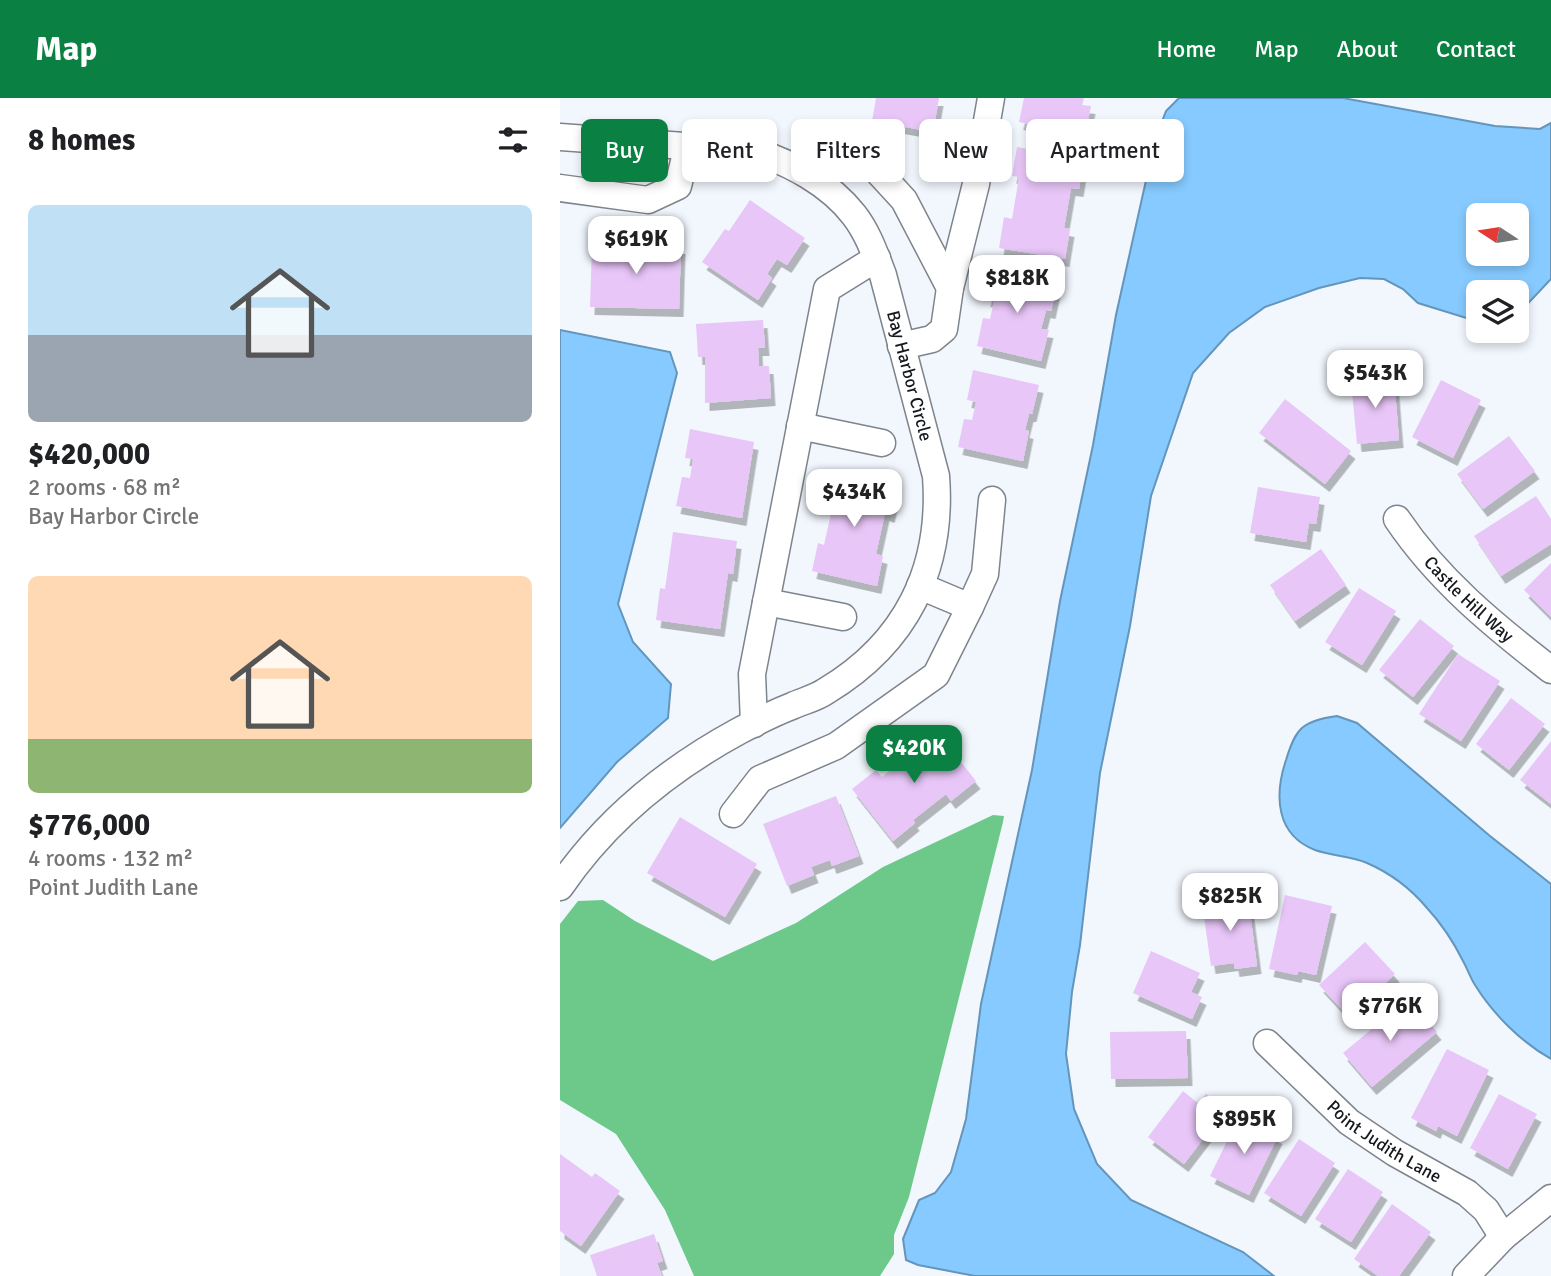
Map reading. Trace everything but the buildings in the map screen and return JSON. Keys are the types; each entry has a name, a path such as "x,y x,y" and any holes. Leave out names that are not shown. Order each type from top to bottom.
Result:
{"street":[{"path":"901,346 932,339 944,329 950,288 976,184 992,98"},
{"name":"Bay Harbor Circle","path":"560,137 682,145"},
{"name":"Bay Harbor Circle","path":"560,887 608,829 646,792 687,763 754,724 824,693 855,673 883,646 905,617 933,551 939,510 936,477 877,258 855,216 834,194 777,158"},
{"path":"560,188 648,200 678,186 682,170"},
{"path":"887,182 904,200 950,288"},
{"path":"754,724 752,674 827,289 877,258"},
{"path":"800,426 882,443"},
{"path":"733,814 760,779 836,746 936,675 985,574 992,500"},
{"name":"Castle Hill Way","path":"1397,519 1430,564 1448,583 1506,635 1551,670"},
{"path":"920,586 970,607"},
{"path":"766,602 843,617"},
{"name":"Point Judith Lane","path":"1267,1043 1349,1122 1395,1153 1467,1193 1486,1210 1503,1237"},
{"path":"1466,1276 1503,1237 1551,1198"}],"green space":[{"path":"993,815 1004,816 1003,822 909,1197 894,1235 894,1254 880,1276 694,1276 665,1210 616,1134 560,1100 560,924 578,901 603,900 635,921 713,961 796,923 883,867"}],"water":[{"path":"1179,98 1343,98 1495,126 1540,129 1551,123 1551,279 1529,302 1529,280 1466,280 1466,318 1418,303 1403,289 1384,279 1360,278 1319,288 1265,307 1229,333 1193,373 1151,496 1130,626 1100,773 1066,1054 1074,1109 1097,1164 1131,1200 1243,1252 1274,1276 975,1276 918,1265 906,1260 903,1239 919,1200 935,1193 951,1172 966,1119 981,1004 1032,770 1060,601 1093,445 1116,315 1146,182 1184,182 1184,119 1163,119 1166,111"},
{"path":"560,330 670,352 677,373 618,604 633,642 671,684 668,718 617,762 560,828"},
{"path":"1337,716 1357,723 1551,884 1551,1059 1519,1036 1490,1006 1442,926 1407,888 1367,863 1315,850 1292,835 1281,813 1280,787 1293,740 1309,723"}]}
